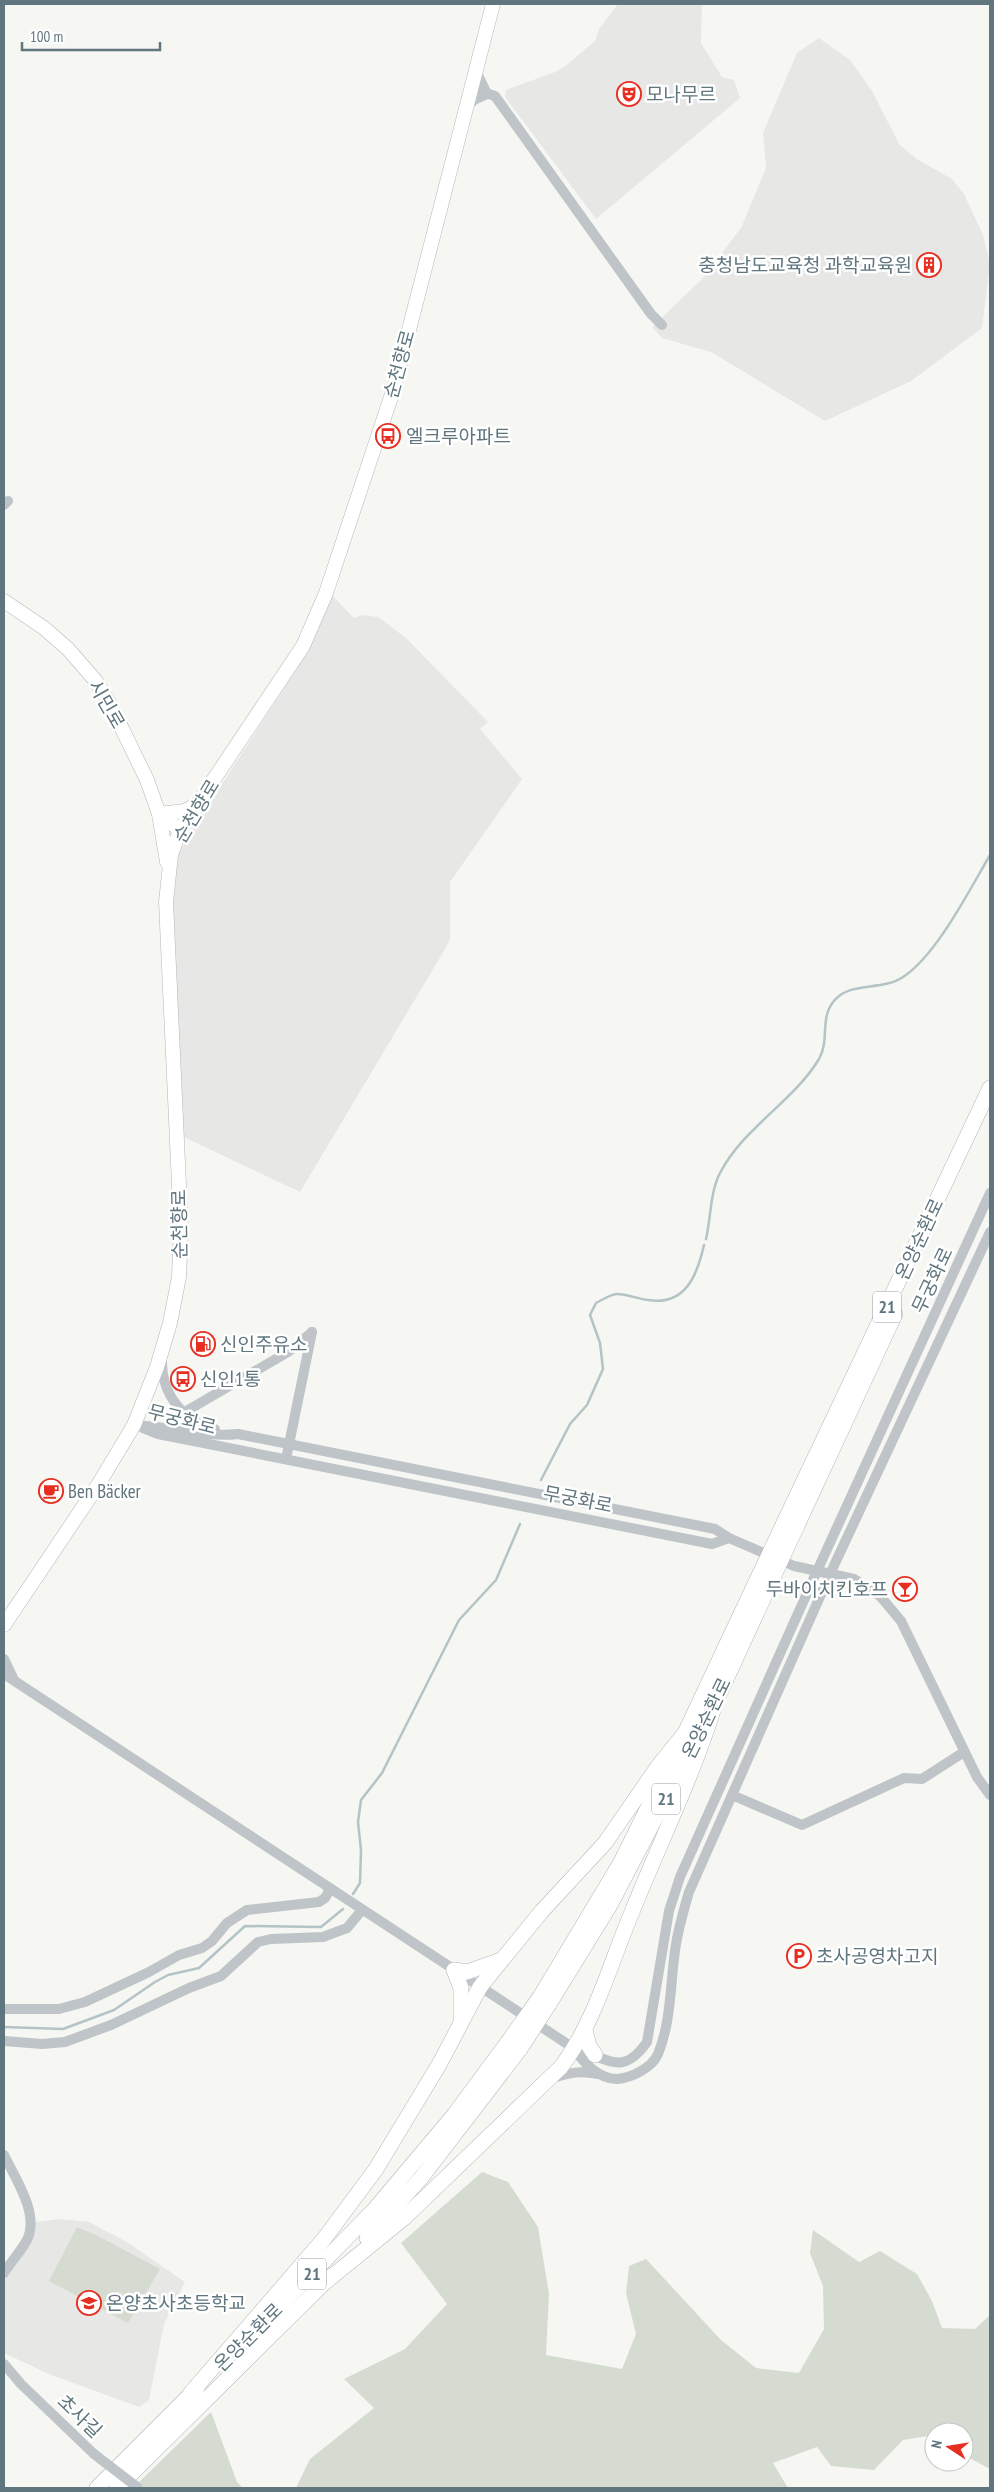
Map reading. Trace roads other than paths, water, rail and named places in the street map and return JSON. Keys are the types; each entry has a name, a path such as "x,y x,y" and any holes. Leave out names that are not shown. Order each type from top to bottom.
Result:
{"highway":[{"name":"온양순환로","path":"789,1528 990,1088"},
{"name":"온양순환로","path":"789,1528 990,1112"},
{"name":"21","path":"763,1583 789,1528"},
{"name":"온양순환로","path":"544,2000 628,1873 715,1704 763,1583"},
{"name":"온양순환로","path":"544,2000 621,1862 763,1583"},
{"path":"324,2283 404,2218 547,2080 575,2049 701,1749 715,1704"},
{"path":"190,2394 324,2240 376,2169 480,1987 542,1912 605,1842 658,1765 685,1733"},
{"path":"460,2024 462,2008 460,1988 454,1970 467,1972 504,1959"},
{"name":"21","path":"514,2045 544,2000"},
{"path":"584,2030 589,2046 596,2055"},
{"name":"온양순환로","path":"117,2488 324,2283 421,2178 514,2045"},
{"name":"온양순환로","path":"97,2488 374,2210 514,2045"}],"main road":[{"name":"순천향로","path":"5,1626 98,1485 134,1425 162,1349 179,1277 181,1228 166,902 168,870 180,830 200,803 303,646 326,593 394,388 493,4"},
{"name":"시민로","path":"4,601 44,628 68,648 95,680 110,704 147,780 159,814 168,870"},
{"path":"159,814 185,811 200,803"},
{"path":"159,814 180,830"}],"street":[{"path":"475,69 487,94"},
{"path":"470,88 495,96 651,314 662,325"},
{"path":"465,110 474,100 487,94"},
{"name":"무궁화로","path":"817,1571 990,1193"},
{"name":"무궁화로","path":"134,1425 160,1426 223,1436 238,1434 715,1528 730,1538 794,1566 830,1574 990,1232"},
{"path":"184,1413 288,1352 312,1332 286,1459"},
{"path":"162,1349 162,1365 167,1391 184,1413 206,1427 238,1434"},
{"name":"무궁화로","path":"134,1425 158,1434 712,1544 730,1538"},
{"path":"4,1674 9,1680 575,2049 596,2055 609,2063 619,2064 639,2053 646,2042 668,1911 680,1877 817,1571"},
{"path":"547,2080 569,2072 584,2071 614,2079 627,2078 647,2066 657,2056 664,2031 676,1944 689,1892 830,1574 854,1579 866,1585 880,1596 901,1621 964,1752 977,1777 990,1795"},
{"path":"4,1659 9,1680"},
{"path":"732,1795 802,1825 904,1778 922,1779 964,1752"},
{"path":"4,2009 59,2009 85,2002 149,1972 178,1955 202,1948 212,1941 227,1923 247,1910 319,1902 330,1889"},
{"path":"4,2041 42,2044 65,2042 221,1976 258,1942 271,1939 323,1937 347,1928 362,1910"},
{"path":"575,2049 581,2060 603,2076"},
{"path":"4,2155 25,2198 30,2230 26,2240 4,2273"},
{"name":"초사길","path":"4,2364 21,2384 94,2454 137,2488"}],"waterway":[{"path":"706,1239 712,1197 720,1173 742,1142 796,1088 819,1059 824,1043 826,1018 832,1003 839,996 853,989 895,981 915,967 940,938 990,855"},
{"path":"541,1480 570,1424 587,1405 603,1369 600,1343 590,1315 596,1303 617,1294 661,1301 671,1298 680,1293 693,1278 698,1268 704,1245"},
{"path":"353,1894 360,1883 361,1850 358,1822 361,1800 382,1773 459,1620 496,1580 520,1524"},
{"path":"4,2027 63,2029 114,2010 168,1975 199,1968 245,1926 321,1927 343,1909"}],"place":[{"name":"모나무르","path":"629,94"},
{"name":"충청남도교육청 과학교육원","path":"929,265"},
{"name":"엘크루아파트","path":"388,436"},
{"name":"신인주유소","path":"203,1344"},
{"name":"신인1통","path":"183,1379"},
{"name":"Ben Bäcker","path":"51,1491"},
{"name":"두바이치킨호프","path":"905,1589"},
{"name":"초사공영차고지","path":"799,1956"},
{"name":"온양초사초등학교","path":"89,2303"}]}
